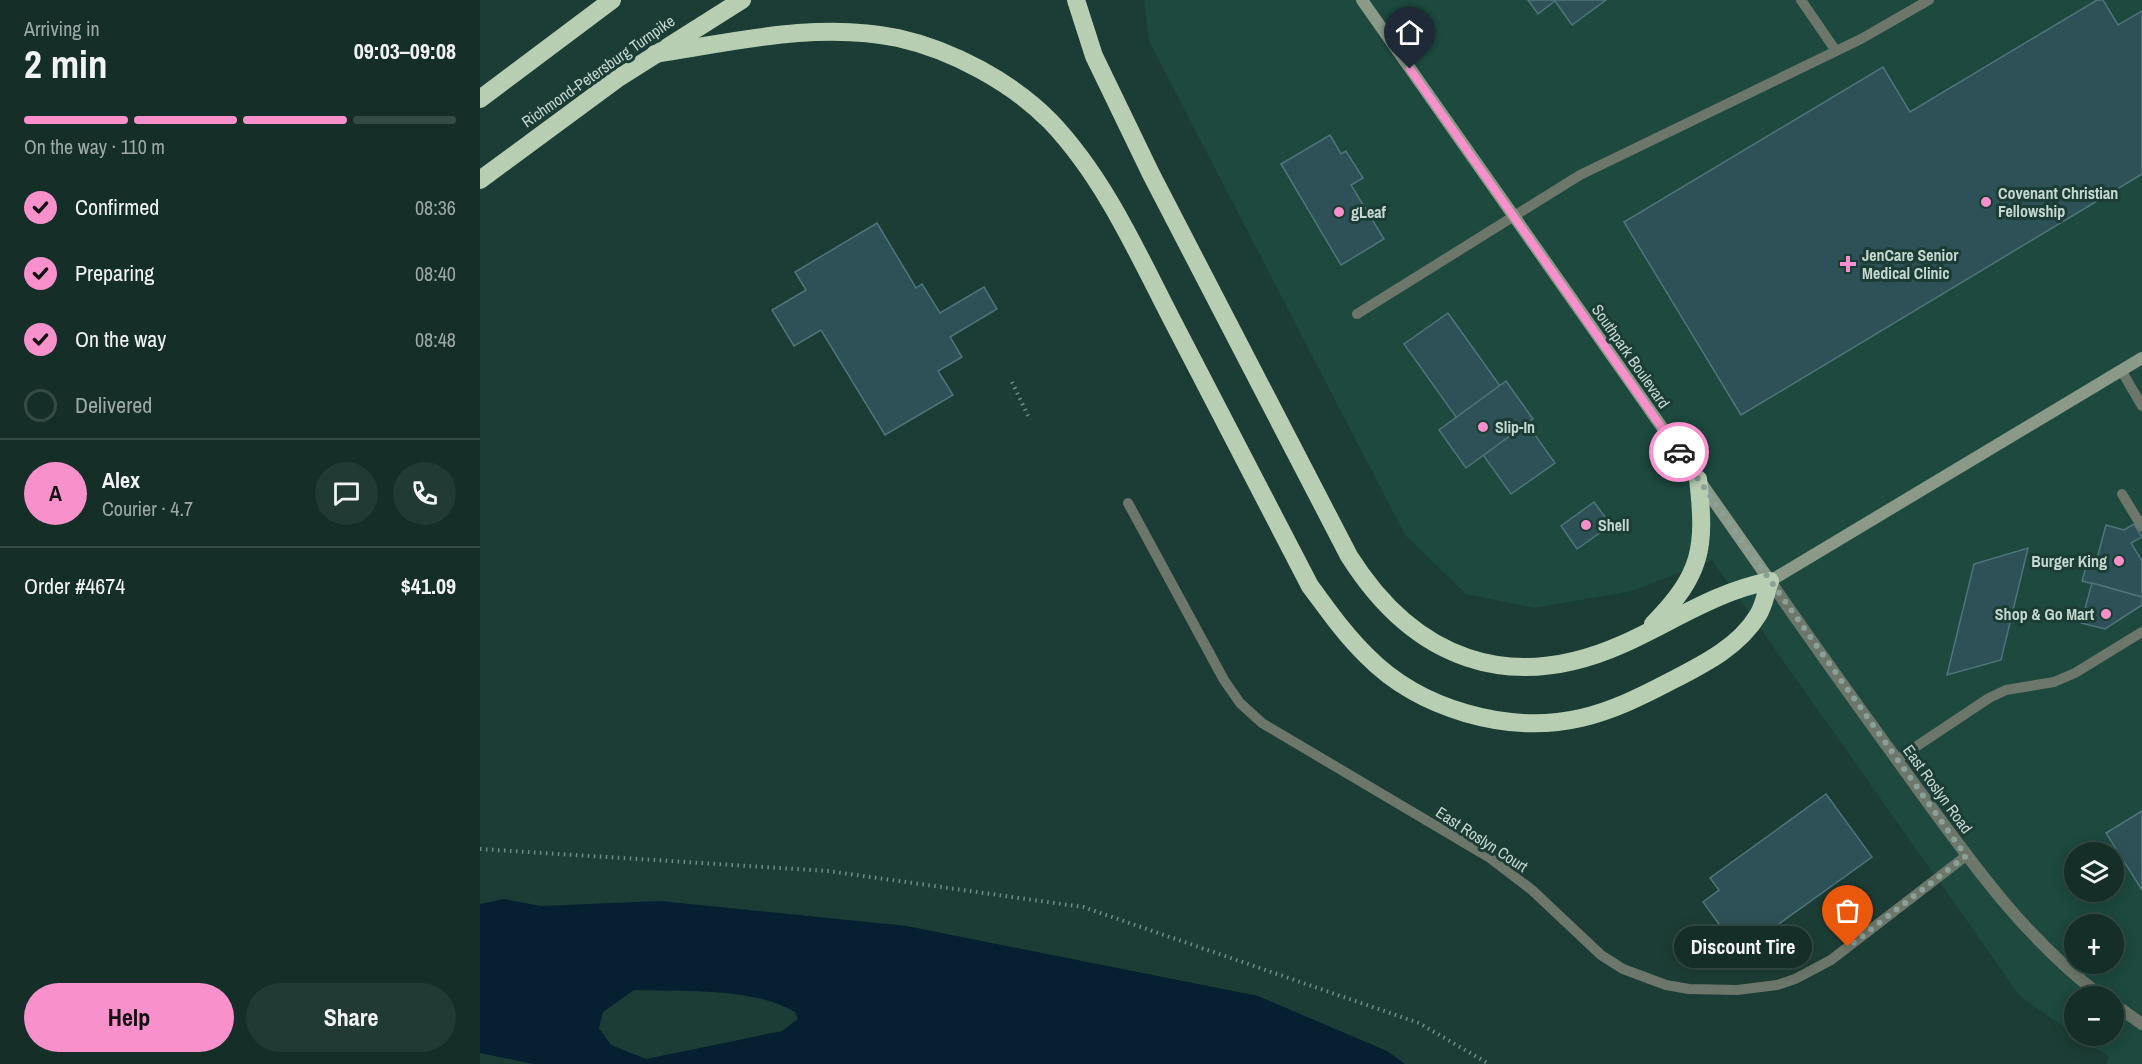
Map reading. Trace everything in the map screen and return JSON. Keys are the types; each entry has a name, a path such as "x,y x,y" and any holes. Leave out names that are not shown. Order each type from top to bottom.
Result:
{"highway":[{"path":"480,99 612,0"},
{"name":"Richmond-Petersburg Turnpike","path":"480,180 575,109 655,54 742,0"},
{"path":"1076,0 1094,56 1157,185 1349,556 1368,586 1387,608 1409,627 1440,646 1473,660 1510,666 1546,667 1582,660 1729,592 1770,581"},
{"path":"655,54 775,35 825,31 897,38 933,48 968,64 1002,84 1048,120 1069,142 1113,207 1310,586 1337,624 1367,657 1399,683 1432,700 1471,714 1503,721 1556,722 1610,710 1675,679 1741,640 1760,613 1770,581"},
{"path":"1644,633 1684,591 1697,561 1703,520 1698,479"}],"main road":[{"name":"Southpark Boulevard","path":"1362,0 1770,581"},
{"path":"1770,581 2142,358"}],"street":[{"name":"East Roslyn Road","path":"1770,581 1966,856 2026,930 2066,969 2089,986"},
{"path":"2124,1011 2142,1024"}],"lane":[{"path":"1801,0 1836,51"},
{"path":"1357,314 1580,175 1836,51 1929,0"},
{"path":"2121,370 2142,406"},
{"path":"2122,494 2142,527"},
{"name":"East Roslyn Court","path":"1128,503 1224,680 1240,703 1262,723 1308,753 1490,858 1532,890 1600,954 1646,979 1689,989 1737,990 1777,985 1795,979 1831,960 1966,856"},
{"path":"1896,760 1989,698 2006,690 2054,682 2075,673 2142,632"}],"path":[{"path":"1012,382 1030,420"},
{"path":"480,849 828,871 1083,906 1419,1023 1489,1064"}],"shaded area":[{"path":"1144,0 2142,0 2142,1064 2106,1064 2109,1057 2092,1046 2124,1046 2124,986 2064,986 2064,1027 2020,996 1712,560 1632,591 1534,608 1466,594 1405,535 1149,41"}],"water":[{"path":"504,899 541,906 660,901 907,926 1258,996 1387,1051 1405,1064 533,1064 480,1053 480,904","holes":["634,990 717,992 759,998 795,1012 798,1019 782,1031 646,1059 611,1045 599,1028 603,1012"]}],"building":[{"path":"1528,0 1606,0 1572,25 1555,1 1538,14"},
{"path":"2097,0 2103,0 2118,25 2142,11 2142,174 1741,415 1624,222 1883,67 1910,112"},
{"name":"gLeaf","path":"1330,135 1341,154 1346,151 1363,178 1351,185 1384,239 1341,265 1281,164"},
{"path":"877,223 916,288 922,284 940,313 984,287 997,309 950,337 962,357 938,371 953,395 885,435 821,330 794,346 772,310 806,290 795,272"},
{"path":"1448,313 1555,463 1511,494 1404,344"},
{"name":"Slip-In","path":"1506,381 1533,419 1466,468 1439,430"},
{"name":"Shell","path":"1594,502 1611,525 1577,549 1561,526"},
{"name":"Burger King","path":"2134,524 2142,537 2131,543 2142,561 2142,597 2082,581 2088,560 2096,562 2106,525 2124,530"},
{"path":"2028,548 2001,660 1947,675 1974,564"},
{"name":"Shop & Go Mart","path":"2092,583 2142,597 2142,605 2105,629 2081,623"},
{"path":"1826,794 1872,857 1755,941 1750,935 1734,945 1703,902 1719,890 1710,878"},
{"path":"2142,811 2142,890 2124,862 2124,842 2112,842 2106,833"}],"way so far":[{"path":"1679,452 1845,689 1966,856 1848,947"}],"place":[{"name":"Covenant Christian Fellowship","path":"1986,202"},
{"name":"gLeaf","path":"1339,212"},
{"name":"JenCare Senior Medical Clinic","path":"1848,264"},
{"name":"Slip-In","path":"1483,427"},
{"name":"Shell","path":"1586,525"},
{"name":"Burger King","path":"2119,561"},
{"name":"Shop & Go Mart","path":"2106,614"},
{"name":"Discount Tire","path":"1848,947"}],"route":[{"path":"1410,69 1679,452"}]}
